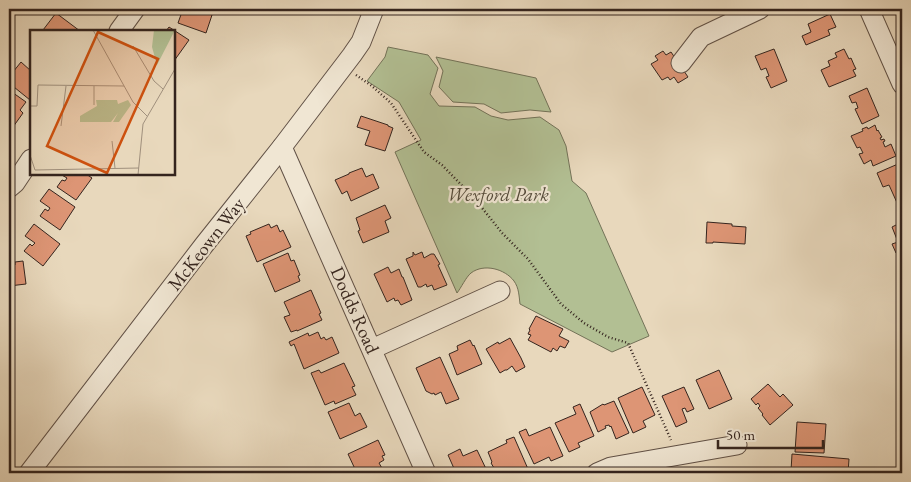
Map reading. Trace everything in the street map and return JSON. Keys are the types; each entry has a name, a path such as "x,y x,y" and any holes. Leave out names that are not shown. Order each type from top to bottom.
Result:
{"street":[{"path":"120,30 135,9"},
{"name":"McKeown Way","path":"29,473 361,42 374,9"},
{"path":"680,63 701,37 760,9"},
{"path":"870,9 902,84"},
{"name":"Dodds Road","path":"282,147 426,473"},
{"path":"9,188 15,183 30,160"},
{"path":"372,349 500,291"},
{"path":"597,473 611,467 737,445"}],"path":[{"path":"352,54 360,66 355,75 372,86 391,103 424,152 442,165 475,199 502,233 528,259 561,304 584,323 608,337 628,343 677,456"}],"green space":[{"name":"Wexford Park","path":"388,47 428,55 438,68 430,94 439,106 475,107 491,116 508,120 540,117 559,130 566,146 572,181 586,193 649,336 612,352 520,304 518,289 514,281 505,273 494,269 482,268 471,273 457,293 395,152 421,140 399,102 367,81 385,57"},
{"path":"436,57 536,78 551,112 530,110 501,113 484,104 453,102 439,87 443,71"}],"building":[{"path":"183,9 202,9 201,11 212,15 206,33 178,23"},
{"path":"56,13 79,30 43,30"},
{"path":"830,14 836,27 828,30 830,35 806,45 802,36 811,32 808,24"},
{"path":"175,31 189,40 175,60"},
{"path":"774,49 787,81 771,88 766,77 769,76 766,68 761,70 755,56"},
{"path":"844,49 856,69 853,70 856,76 829,87 821,70 830,66 828,61 837,57 835,53"},
{"path":"663,51 666,55 671,52 688,77 678,83 674,77 670,80 668,77 662,80 651,64 658,60 655,56"},
{"path":"21,62 30,70 30,100 9,83 9,77"},
{"path":"867,88 879,116 862,124 855,109 858,108 856,102 852,103 849,96"},
{"path":"9,90 26,102 20,110 23,113 13,127 9,124"},
{"path":"361,116 393,128 385,151 365,145 370,131 357,127"},
{"path":"875,125 882,137 880,138 881,140 884,139 885,141 883,142 885,147 891,144 896,156 873,166 871,160 864,164 859,154 863,153 860,147 857,148 851,136 863,131 862,129 867,127 868,129"},
{"path":"898,164 902,174 902,202 898,205 889,185 883,187 877,173"},
{"path":"362,168 366,177 373,174 379,188 351,201 347,191 342,194 335,180"},
{"path":"62,175 88,175 92,178 76,200 57,187 62,180 65,181 67,178"},
{"path":"49,189 75,207 60,230 40,216 45,209 48,211 50,208 40,201"},
{"path":"385,205 391,218 385,221 389,232 363,243 358,231 360,230 356,218"},
{"path":"707,222 746,227 745,244 706,243"},
{"path":"902,222 902,250 896,253 892,244 898,242 892,227"},
{"path":"34,224 60,244 43,266 24,251 30,244 32,246 35,243 25,236"},
{"path":"269,224 271,228 277,225 280,232 283,230 291,247 257,262 246,236 251,234 250,232"},
{"path":"413,252 415,255 422,252 424,258 434,254 440,264 438,265 447,285 434,290 432,285 427,287 426,284 418,287 406,259 413,256"},
{"path":"9,253 11,265 15,265 15,262 23,261 26,284 9,286"},
{"path":"288,253 291,261 294,260 300,275 298,276 300,281 275,292 263,264"},
{"path":"388,267 391,273 399,269 412,300 401,305 394,298 387,302 374,274"},
{"path":"311,290 322,320 291,332 284,317 290,315 284,302"},
{"path":"536,316 563,329 559,336 569,341 565,348 560,346 557,351 553,348 551,352 528,340 531,335 528,334 529,329"},
{"path":"318,332 321,339 324,337 326,340 332,337 339,353 304,369 294,344 291,346 289,342 308,333 309,336"},
{"path":"510,338 525,367 516,372 512,366 500,373 486,349"},
{"path":"470,340 482,364 457,375 449,354 458,350 457,346"},
{"path":"440,357 459,399 446,404 441,392 435,395 426,391 416,368"},
{"path":"344,363 355,386 352,387 356,395 335,404 334,401 325,405 311,373 319,370 321,373"},
{"path":"719,370 732,399 709,409 696,380"},
{"path":"768,384 780,397 783,394 793,405 770,425 758,408 760,406 758,403 756,405 751,399"},
{"path":"642,387 655,415 643,421 646,427 633,433 618,398"},
{"path":"684,387 694,409 687,412 685,408 682,409 687,422 676,427 662,396"},
{"path":"614,401 629,433 616,439 609,425 598,432 590,412 603,404"},
{"path":"349,403 355,416 360,413 367,427 340,439 328,412"},
{"path":"580,404 594,436 578,443 580,447 569,452 555,423 576,414 573,407"},
{"path":"797,422 826,424 824,453 795,452"},
{"path":"550,427 563,456 551,461 549,457 534,464 519,432 526,429 529,436"},
{"path":"514,437 528,469 518,473 497,473 491,463 488,452 507,443 506,440"},
{"path":"378,440 385,455 382,456 384,460 379,463 383,470 375,473 348,473 355,469 348,454"},
{"path":"460,449 463,456 477,450 488,473 456,473 448,455"},
{"path":"792,454 849,459 848,473 793,473 791,471"}]}
